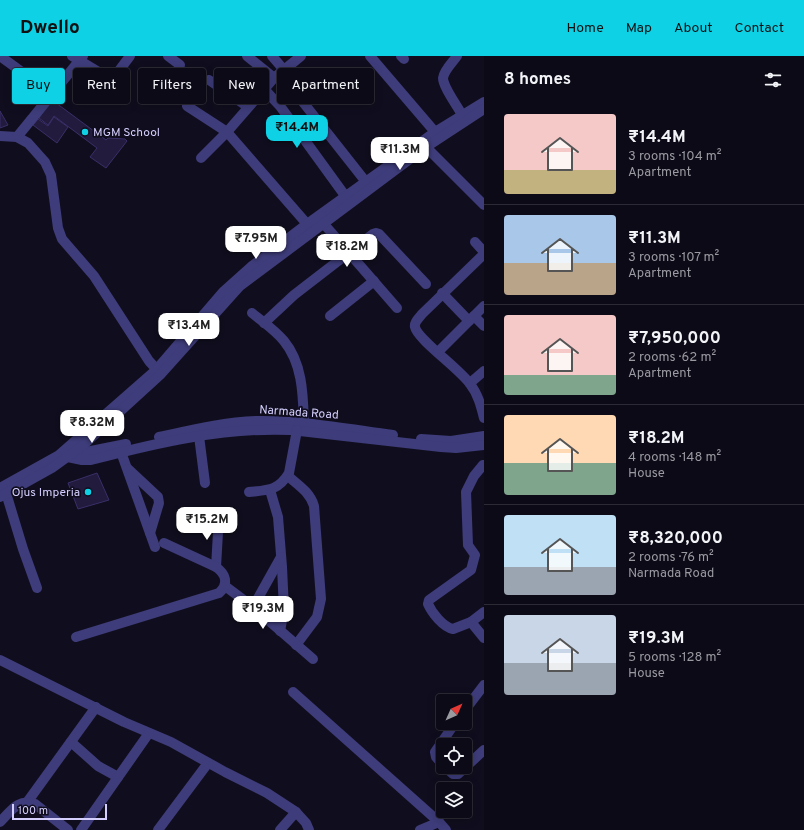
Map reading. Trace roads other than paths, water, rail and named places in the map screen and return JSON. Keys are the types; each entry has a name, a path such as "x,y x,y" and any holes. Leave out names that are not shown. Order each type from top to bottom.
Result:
{"street":[{"path":"0,56 16,68"},
{"path":"65,76 78,58 112,80 130,56"},
{"path":"168,56 180,65"},
{"path":"248,56 277,73"},
{"path":"272,56 277,69"},
{"path":"286,68 301,56"},
{"path":"370,56 435,132"},
{"path":"457,56 445,72 443,78 462,115"},
{"path":"269,84 277,76"},
{"path":"209,80 248,107"},
{"path":"269,94 280,106 346,197"},
{"path":"37,588 2,493 52,468 158,372 224,292 252,266 307,224 435,132 484,102"},
{"path":"17,137 44,104"},
{"path":"201,158 227,132 251,104"},
{"path":"303,104 366,182"},
{"path":"187,106 227,132 307,224"},
{"path":"66,454 101,429 240,286 426,147 484,109"},
{"path":"0,136 17,137 28,143 45,162 50,175 58,228 64,244 94,276 149,362 158,372"},
{"path":"426,147 484,205"},
{"path":"307,224 323,223"},
{"path":"323,223 398,308"},
{"path":"264,323 294,295 376,232 426,284"},
{"path":"475,242 484,253 422,314 416,321 415,326 423,338 470,383 476,392 484,418"},
{"path":"330,316 374,281"},
{"path":"442,293 484,326"},
{"path":"438,352 484,306"},
{"path":"249,492 270,490 281,484 288,476 301,427 303,396 295,360 284,341 252,313"},
{"path":"470,383 484,371"},
{"name":"Narmada Road","path":"66,454 109,448 225,424 256,421 301,427 451,441 484,436"},
{"path":"66,454 86,460 199,436 262,429 301,427 441,448 484,445"},
{"path":"101,429 102,440 109,448"},
{"path":"199,436 205,483"},
{"path":"76,637 219,593 225,586 225,575 216,567 160,545 150,533 121,452"},
{"path":"483,465 474,476 466,492 468,545 474,556 471,570 429,600 428,604 430,609 445,625 450,628 458,628 471,622 484,612"},
{"path":"127,468 158,497 159,503 150,533"},
{"path":"288,476 312,499 314,506 321,592 317,617 296,644"},
{"path":"270,490 278,517 281,557 284,610 280,631"},
{"path":"216,567 219,515"},
{"path":"253,608 281,557"},
{"path":"225,586 313,659"},
{"path":"471,622 484,638"},
{"path":"0,660 149,733 171,742 267,793 296,812 306,823 309,830"},
{"path":"472,701 484,685"},
{"path":"293,692 439,822 446,830"},
{"path":"28,801 96,707"},
{"path":"81,830 149,733"},
{"path":"71,742 98,766 118,777"},
{"path":"472,761 484,750"},
{"path":"158,830 208,763"},
{"path":"0,822 18,805 28,801 35,804 68,830"},
{"path":"280,830 296,812"},
{"path":"420,830 439,822"}],"place":[{"name":"MGM School","path":"85,132"},
{"name":"Ojus Imperia","path":"88,492"}]}
